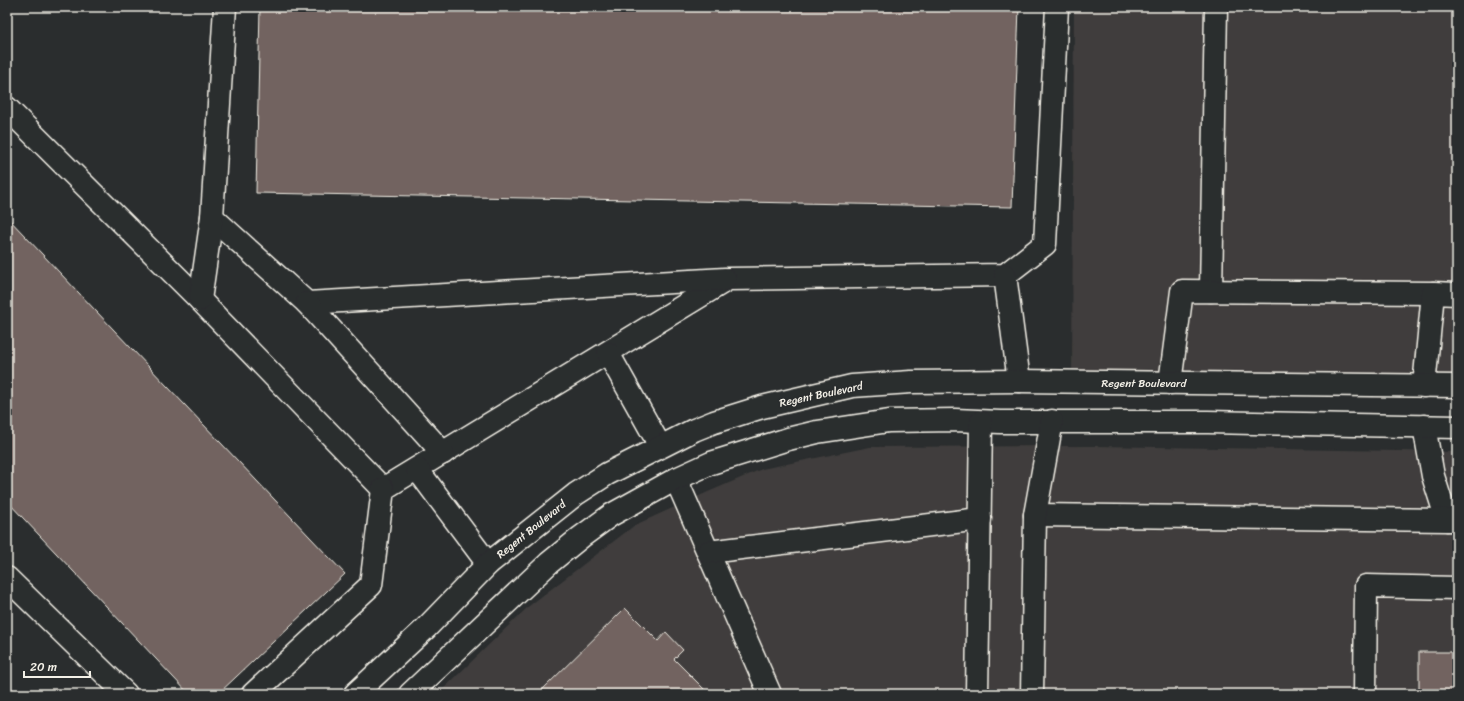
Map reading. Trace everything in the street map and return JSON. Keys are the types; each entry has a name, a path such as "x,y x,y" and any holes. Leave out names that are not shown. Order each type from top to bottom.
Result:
{"street":[{"path":"200,300 212,217 225,7"},
{"path":"307,303 728,279 1005,274 1045,244 1057,7"},
{"path":"1212,291 1216,7"},
{"path":"7,108 200,300 383,489"},
{"path":"212,217 307,303 443,453"},
{"path":"1005,274 1019,381"},
{"path":"383,489 728,279"},
{"path":"1170,383 1182,291 1457,294"},
{"path":"1424,386 1433,293"},
{"path":"608,353 660,446"},
{"name":"Regent Boulevard","path":"355,694 426,628 488,564 576,494 607,474 694,430 762,407 852,386 911,382 1019,381 1457,386"},
{"path":"410,694 549,563 611,515 676,479 711,463 788,439 817,432 889,421 955,420 981,422 1216,422 1457,427"},
{"path":"1032,694 1035,515 1052,421"},
{"path":"977,694 981,422"},
{"path":"1035,515 1452,520 1433,476 1424,426"},
{"path":"417,468 488,564"},
{"path":"676,479 770,694"},
{"path":"253,694 371,585 383,489"},
{"path":"708,552 980,518"},
{"path":"7,578 126,694"},
{"path":"1365,694 1366,586 1457,588"}],"shaded area":[{"path":"1074,7 1457,7 1457,386 1072,383"},
{"path":"1095,446 1457,452 1457,694 438,694 529,606 635,525 762,469 870,447"}],"building":[{"path":"260,7 1019,7 1012,207 256,193"},
{"path":"7,217 345,574 218,694 189,694 7,501"},
{"path":"625,608 658,641 666,632 683,650 674,659 708,693 538,694"},
{"path":"1419,652 1457,652 1457,694 1419,694"}]}
